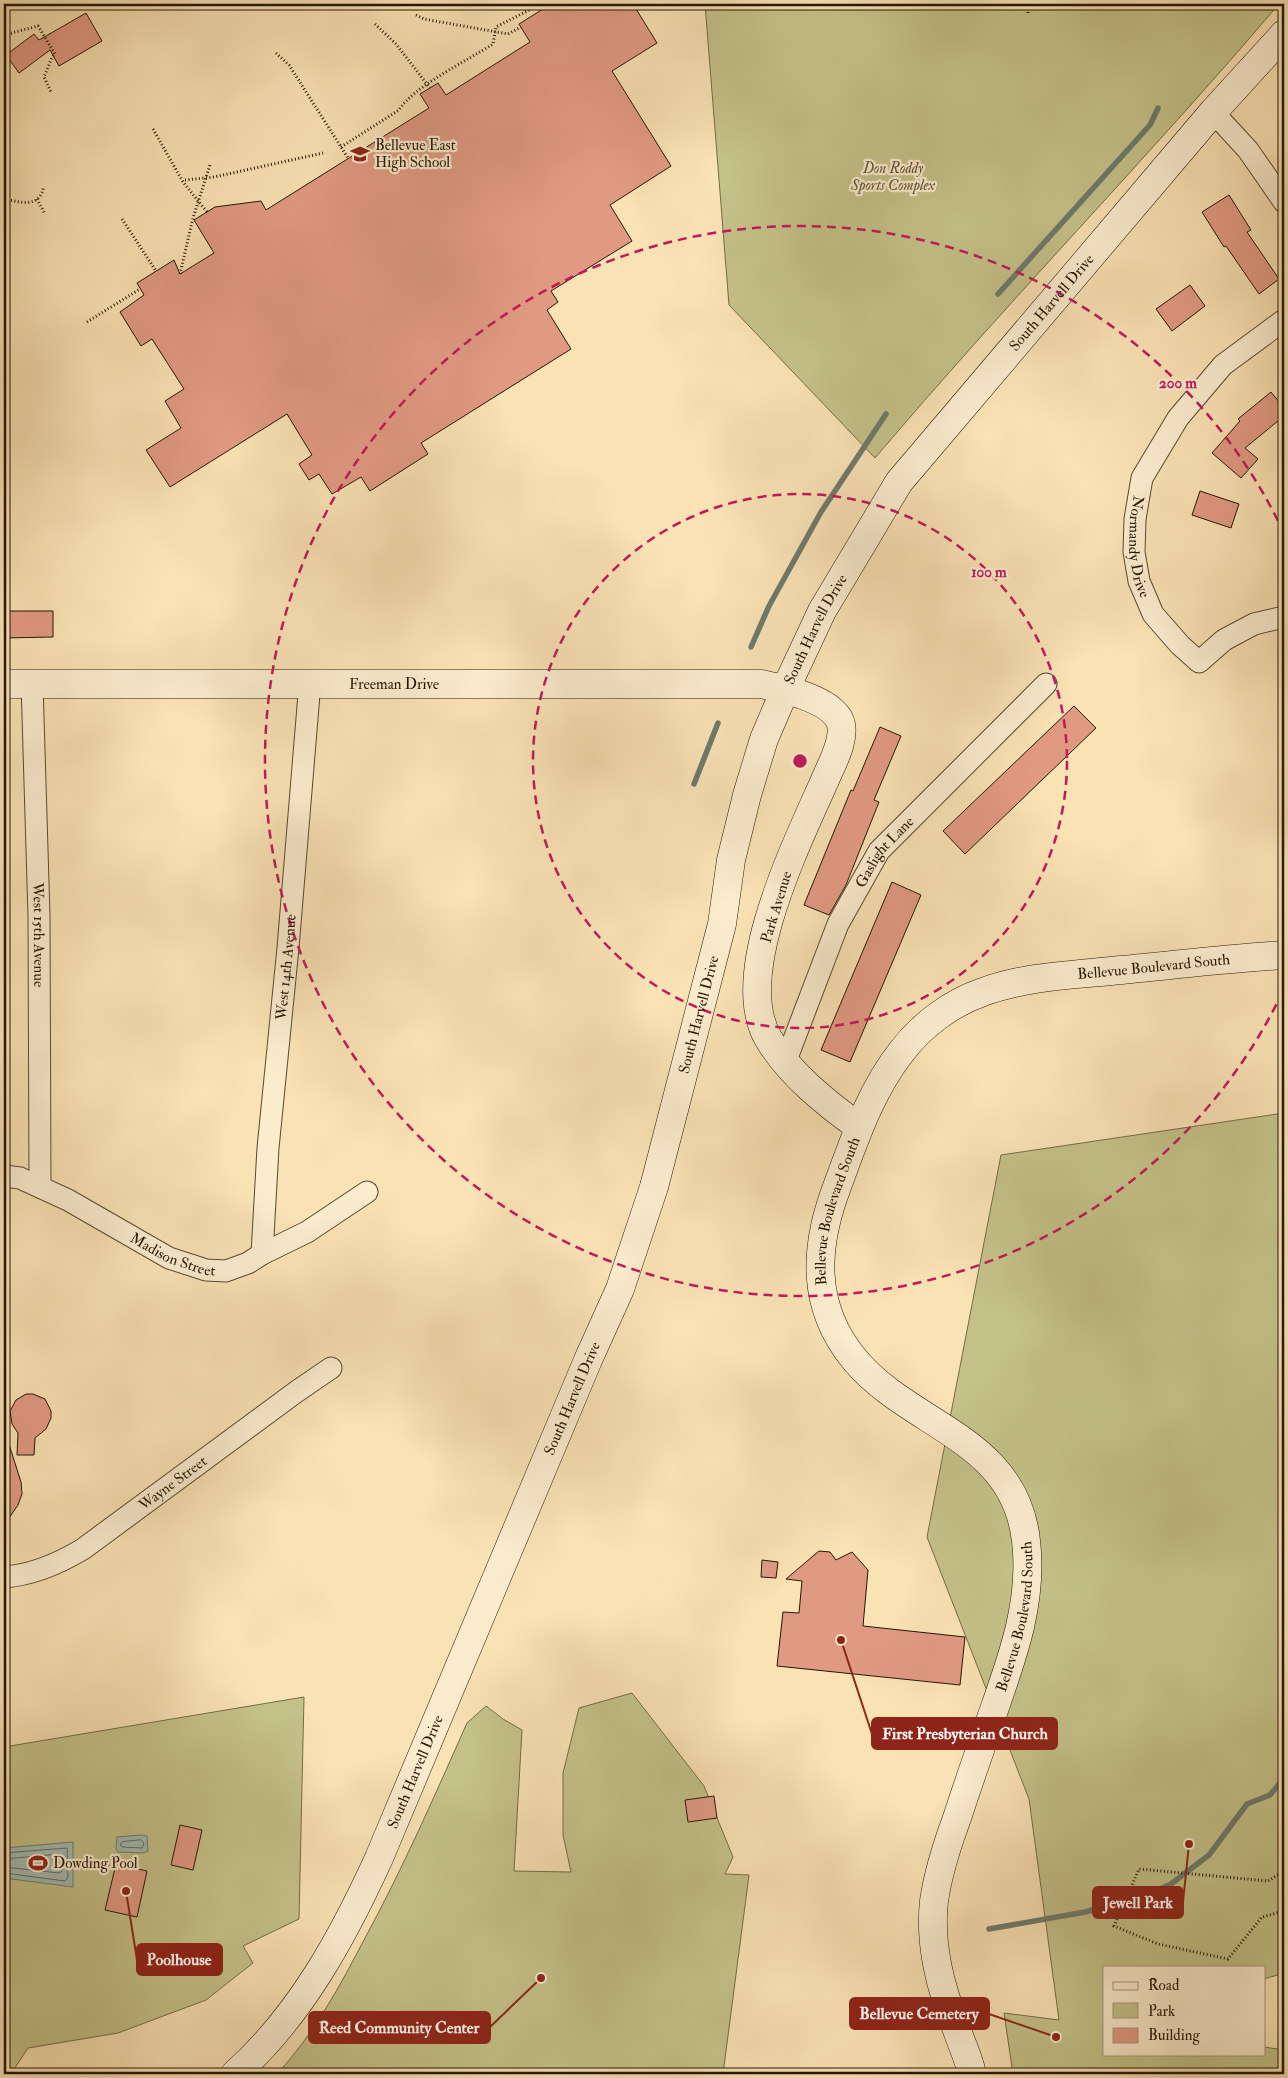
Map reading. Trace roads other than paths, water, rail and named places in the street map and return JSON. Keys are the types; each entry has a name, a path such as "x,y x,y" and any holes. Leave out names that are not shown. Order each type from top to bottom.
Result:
{"street":[{"name":"South Harvell Drive","path":"235,2074 279,2026 309,1987 355,1910 379,1858 588,1360 620,1289 654,1188 710,971 722,924 731,860 747,795 764,739 822,611 899,482 1213,112 1284,34"},
{"path":"1213,112 1248,150 1284,202"},
{"name":"Normandy Drive","path":"1276,326 1224,365 1178,418 1142,478 1135,519 1134,552 1139,581 1152,614 1180,645 1199,662 1224,640 1254,624 1284,617"},
{"name":"Freeman Drive","path":"4,684 310,682 762,684 785,690"},
{"name":"West 14th Avenue","path":"262,1254 268,1148 288,948 310,682"},
{"name":"West 15th Avenue","path":"32,683 39,916 40,1188"},
{"name":"Gaslight Lane","path":"786,1063 838,924 879,851 1046,684"},
{"name":"Park Avenue","path":"785,690 819,702 832,710 842,725 839,745 831,766 774,901 761,957 758,996 760,1018 767,1037 786,1063 835,1109 859,1127"},
{"name":"Bellevue Boulevard South","path":"972,2074 940,1979 934,1952 934,1899 948,1843 1022,1626 1028,1568 1026,1538 1019,1508 1009,1488 997,1470 982,1454 910,1406 877,1381 856,1360 843,1343 829,1315 823,1297 819,1271 820,1240 827,1211 859,1127 888,1070 902,1050 927,1025 969,997 1004,986 1045,978 1284,955"},
{"name":"Madison Street","path":"4,1176 20,1178 68,1200 169,1258 206,1270 226,1271 248,1263 307,1232 367,1192"},
{"name":"Wayne Street","path":"4,1577 34,1572 57,1564 83,1549 288,1398 332,1368"}],"water":[{"path":"147,1836 148,1851 143,1853 118,1852 116,1849 117,1837"},
{"name":"Dowding Pool","path":"73,1842 73,1887 4,1878 4,1848"}],"waterway":[{"path":"998,294 1150,125 1158,108"},
{"path":"751,647 769,606 821,512 886,414"},
{"path":"694,784 718,723"},
{"path":"989,1929 1085,1912 1151,1893 1171,1884 1209,1855 1247,1804 1270,1795 1284,1778"}],"place":[{"name":"Bellevue East High School","path":"360,154"},
{"name":"First Presbyterian Church","path":"841,1640"},
{"name":"Jewell Park","path":"1189,1844"},
{"name":"Dowding Pool","path":"38,1863"},
{"name":"Poolhouse","path":"126,1891"},
{"name":"Reed Community Center","path":"541,1978"},
{"name":"Bellevue Cemetery","path":"1056,2037"}],"park label":[{"name":"Don Roddy Sports Complex","path":"893,176"}]}
